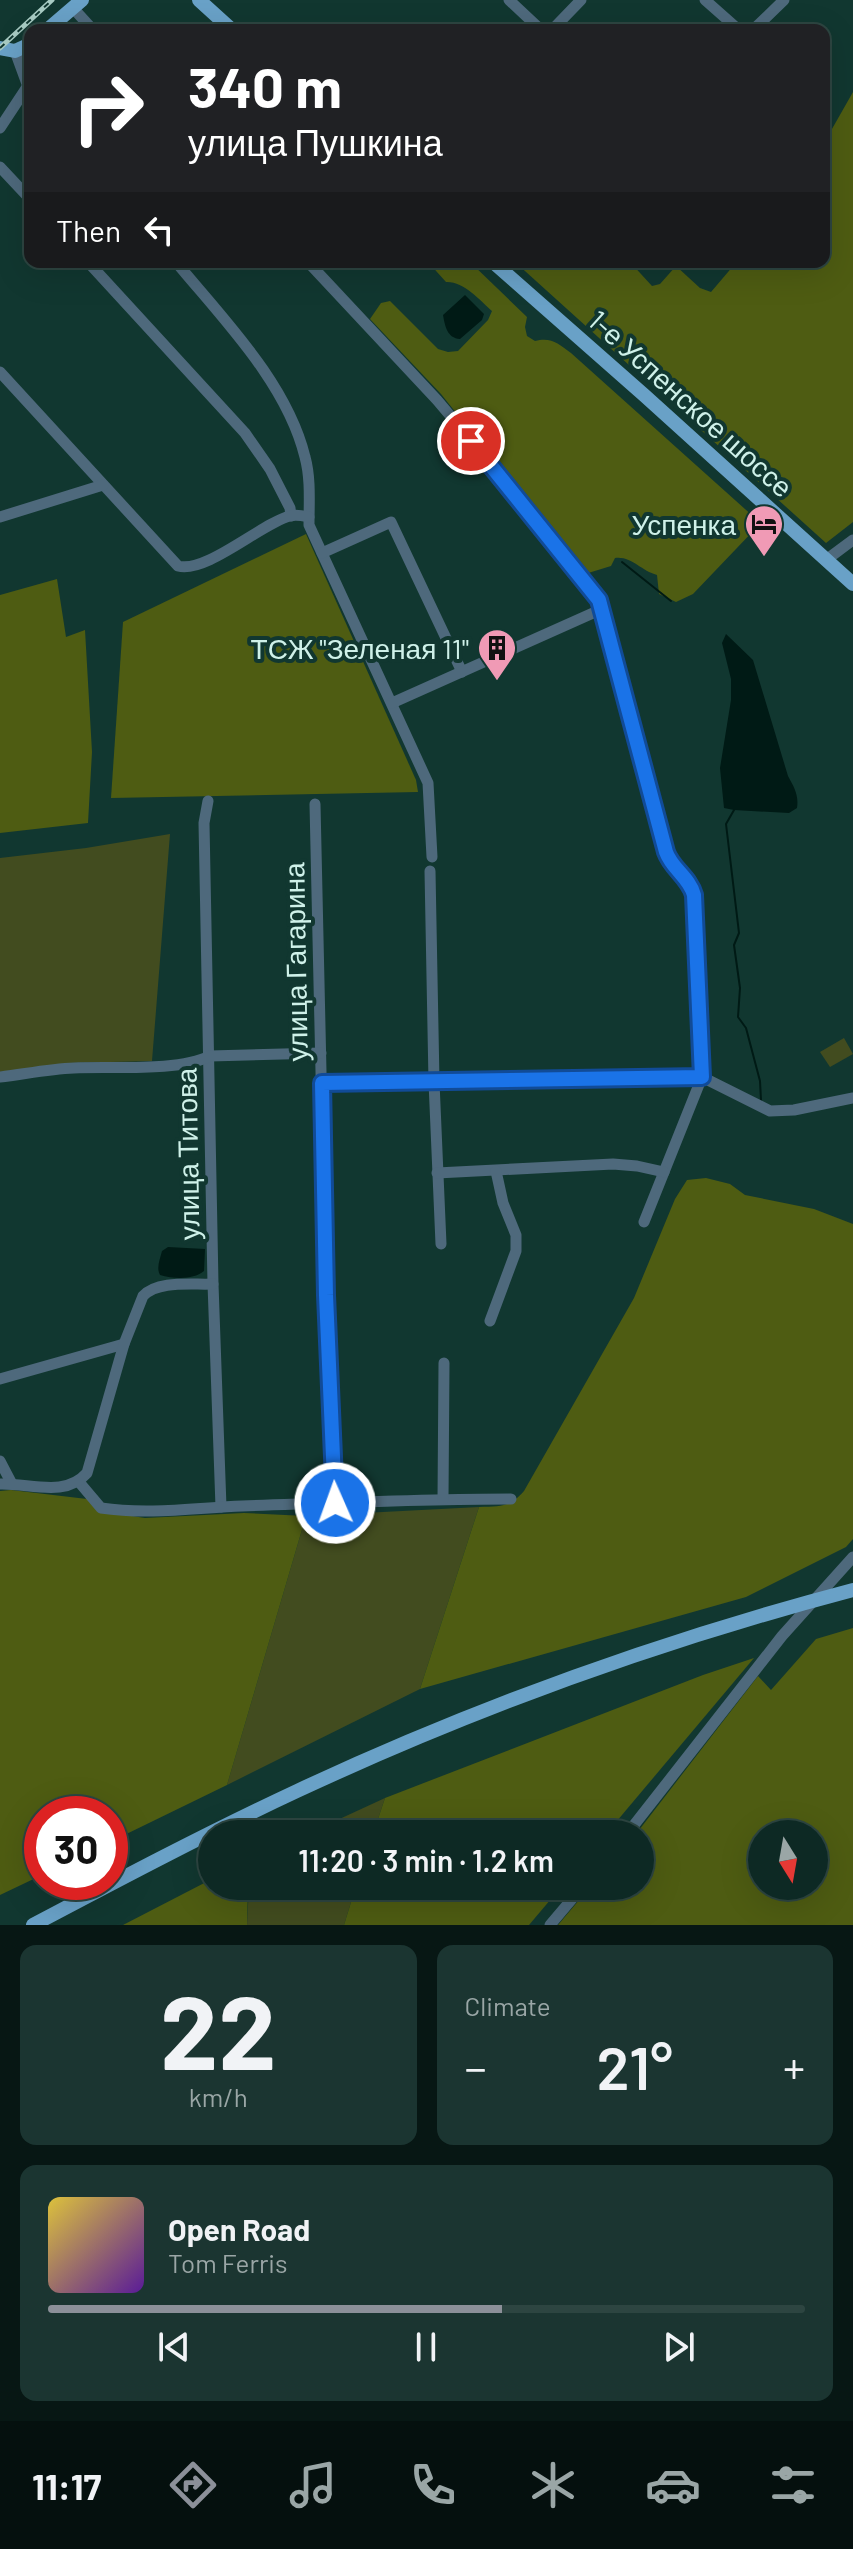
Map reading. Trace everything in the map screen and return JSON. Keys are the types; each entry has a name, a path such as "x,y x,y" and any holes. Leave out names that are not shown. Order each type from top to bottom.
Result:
{"main road":[{"path":"199,0 225,24"},
{"path":"54,24 77,4"},
{"name":"1-е Успенское шоссе","path":"500,268 853,584"},
{"path":"33,1925 229,1824 387,1751 514,1700 631,1658 853,1588"}],"street":[{"path":"509,0 535,24"},
{"path":"558,24 581,0"},
{"path":"705,0 732,24"},
{"path":"759,24 784,0"},
{"path":"77,4 89,24"},
{"path":"7,49 24,82"},
{"path":"0,128 24,95"},
{"path":"0,167 24,193"},
{"path":"94,268 245,433 270,469 291,516"},
{"path":"181,268 232,330 275,388 289,413 306,460 309,525 428,783 432,857"},
{"path":"314,268 456,423 532,513 599,600 666,852 675,869 692,887 694,895 702,1077 644,1222"},
{"path":"0,372 178,566 183,568 204,562 291,516 309,517"},
{"path":"0,517 103,485"},
{"path":"322,553 391,522 462,672"},
{"path":"826,560 853,540"},
{"path":"392,703 602,609"},
{"name":"улица Титова","path":"208,801 204,823 213,1284 221,1507"},
{"name":"улица Гагарина","path":"315,804 326,1295 335,1503"},
{"path":"430,871 441,1244"},
{"path":"0,1077 70,1068 171,1065 210,1056 321,1053"},
{"path":"322,1083 702,1077 770,1111 794,1110 853,1098"},
{"path":"437,1173 613,1164 664,1172"},
{"path":"490,1321 516,1251 516,1235 503,1203 496,1171"},
{"path":"0,1461 6,1484 65,1488 79,1482 87,1473 138,1304 148,1290 159,1287 213,1284"},
{"path":"0,1379 124,1344"},
{"path":"443,1499 444,1363"},
{"path":"79,1482 101,1508 142,1512 511,1499"},
{"path":"849,1561 845,1579 853,1588"},
{"path":"638,1820 782,1636 849,1561"},
{"path":"771,1612 782,1621 782,1636"},
{"path":"550,1925 571,1900"}],"green space":[{"path":"853,92 853,522 826,543 522,268 636,268 652,286 660,284 674,268 678,268 700,288 711,292 731,268 830,268 830,132"},
{"path":"433,268 476,268 527,317 527,336 535,341 554,342 571,353 755,518 757,527 693,594 676,602 659,594 657,575 621,558 615,558 611,566 585,574 441,394 370,319 381,303 390,301 438,349 458,351 488,320 492,311 465,288 446,282"},
{"path":"306,534 416,780 418,792 111,798 123,622"},
{"path":"57,579 66,637 85,630 92,752 88,823 0,833 0,595"},
{"path":"170,834 152,1061 70,1063 0,1072 0,858"},
{"path":"844,1038 853,1054 830,1067 820,1052"},
{"path":"706,1178 730,1184 745,1195 814,1209 853,1224 853,1539 846,1547 746,1597 420,1689 479,1507 504,1505 514,1501 524,1491 634,1298 675,1199 687,1180"},
{"path":"0,1491 87,1499 99,1511 145,1518 244,1513 306,1516 227,1785 128,1833 128,1796 24,1796 24,1884 0,1895"},
{"path":"479,1507 420,1689 227,1785 306,1516"},
{"path":"853,1628 853,1925 558,1925 579,1900 654,1900 654,1820 647,1820 758,1676 771,1690 816,1639"},
{"path":"754,1658 618,1820 378,1820 385,1798"},
{"path":"385,1798 378,1820 337,1820"},
{"path":"198,1886 198,1900 248,1900 247,1925 123,1925"},
{"path":"248,1900 352,1900 344,1925 247,1925"},
{"path":"352,1900 550,1900 529,1925 344,1925"}],"water":[{"path":"465,295 484,314 482,320 460,339 449,334 443,315"},
{"path":"726,634 753,660 788,776 797,795 797,808 789,813 724,808 720,768 731,700 731,679 722,643"},
{"path":"168,1247 205,1249 204,1271 183,1278 160,1275 158,1266 162,1251"}],"waterway":[{"path":"622,562 671,601"},
{"path":"734,810 726,824 739,933 734,945 740,988 738,1017 746,1028 760,1081 761,1100"}],"railway":[{"path":"26,24 52,0"},
{"path":"0,48 24,26"}],"place":[{"name":"Успенка","path":"764,558"},
{"name":"ТСЖ \"Зеленая 11\"","path":"497,682"}],"route":[{"path":"335,1503 326,1295 322,1083 702,1077 694,895 692,887 669,861 666,852 599,600 471,441"}]}
